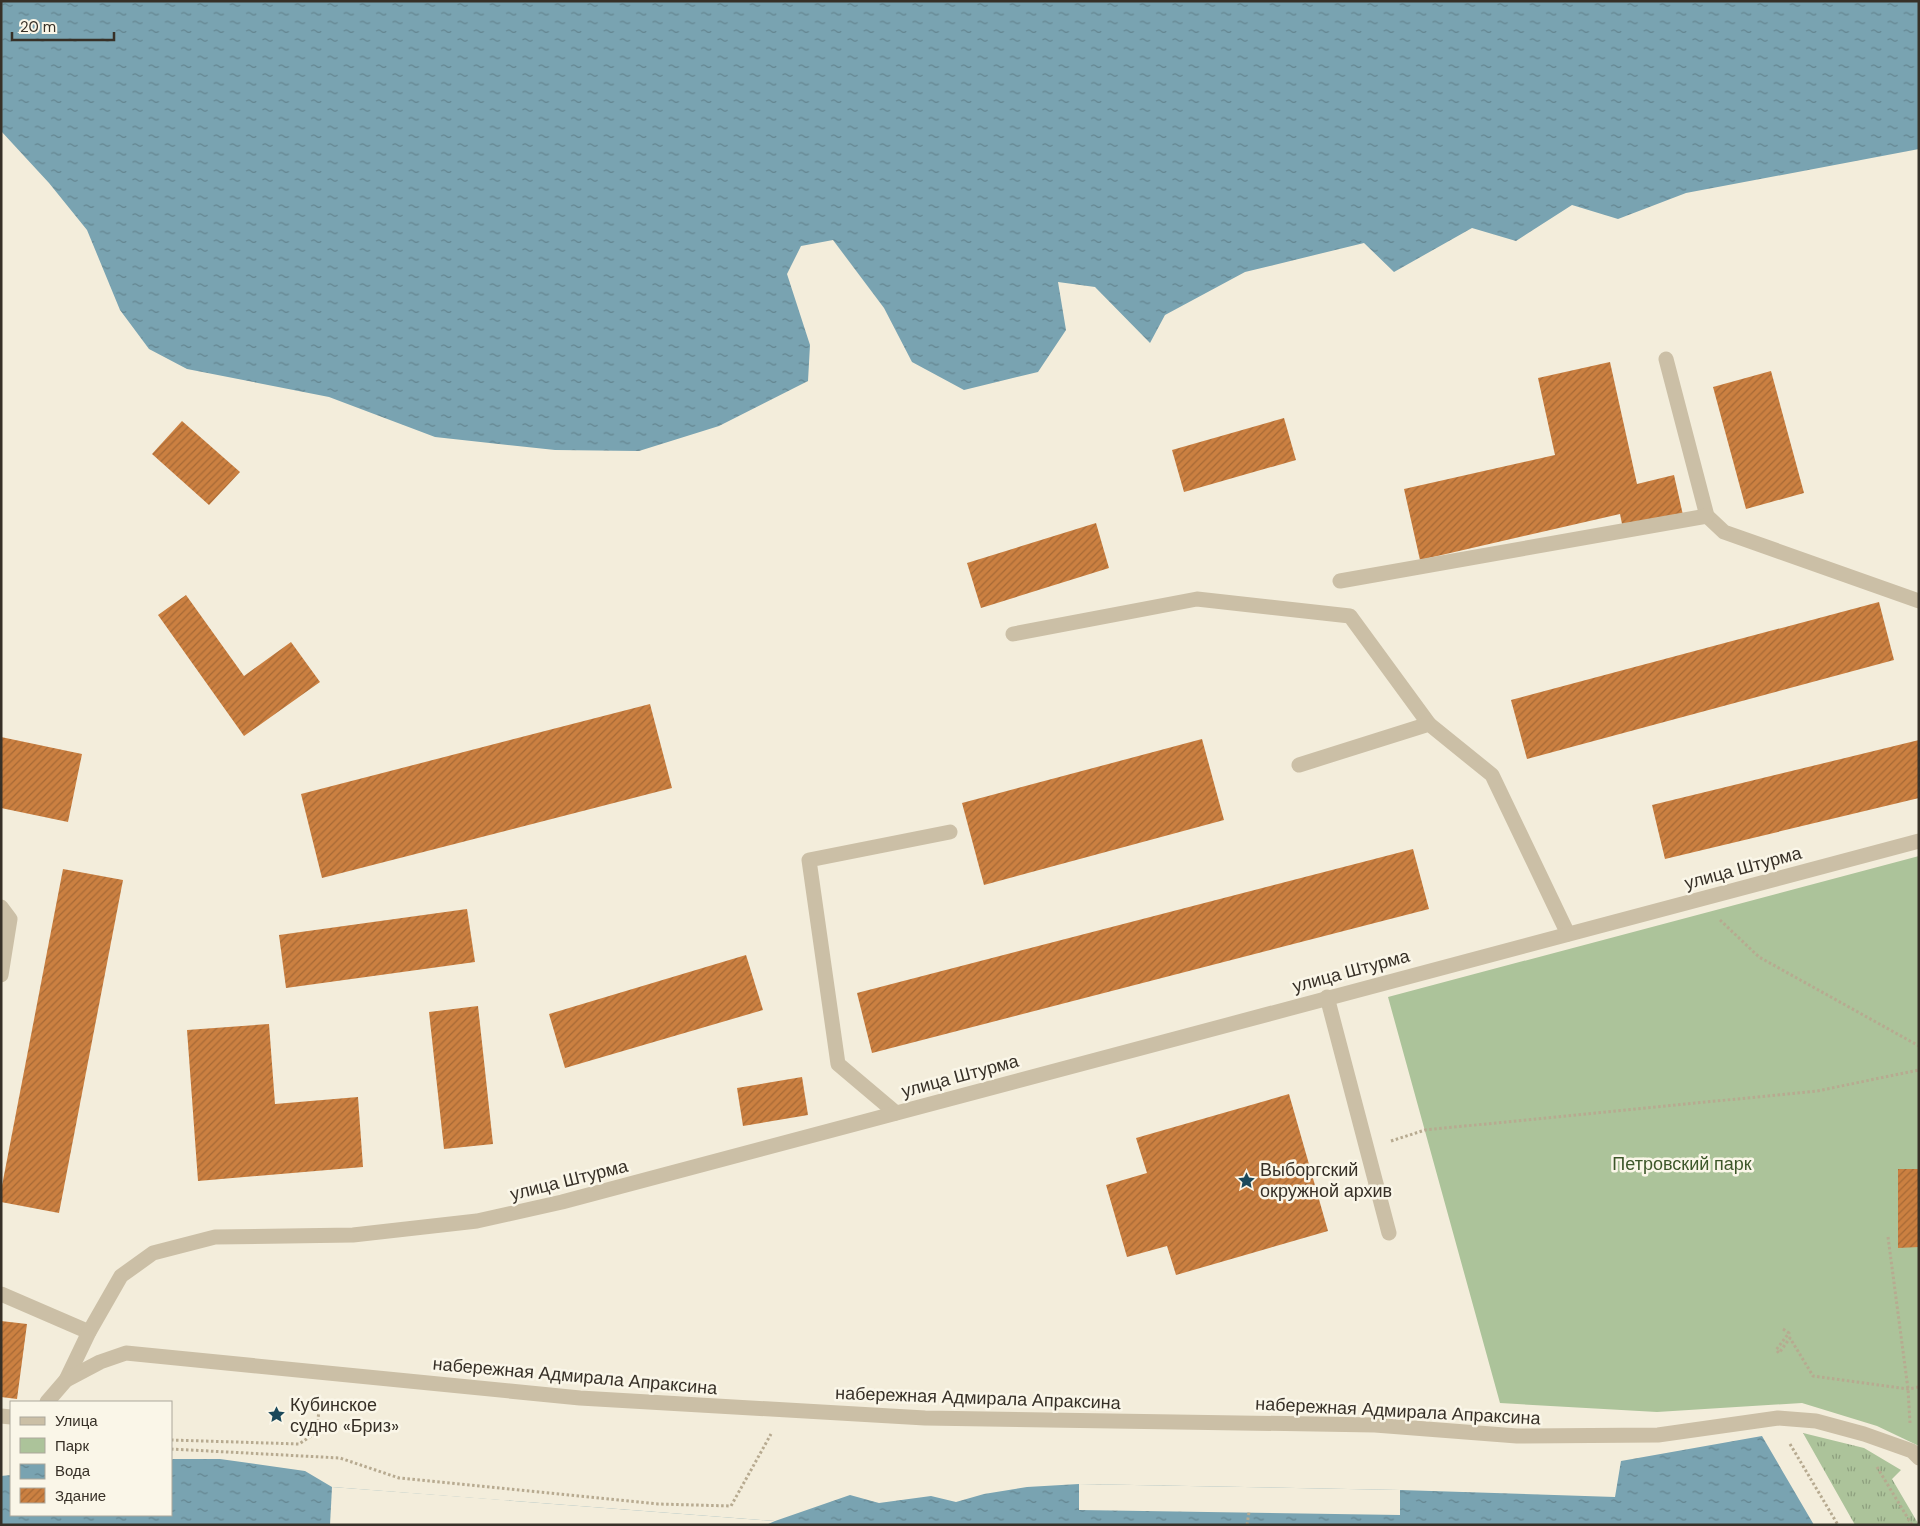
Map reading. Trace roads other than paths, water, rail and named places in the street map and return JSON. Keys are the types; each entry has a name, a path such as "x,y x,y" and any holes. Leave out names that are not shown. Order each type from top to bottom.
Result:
{"street":[{"path":"1666,359 1707,516 1724,532 1753,544 1919,601"},
{"path":"1340,581 1707,516"},
{"path":"1013,634 1197,599 1350,616 1429,724 1492,775 1568,934"},
{"path":"1299,765 1429,724"},
{"path":"896,1113 838,1064 809,860 950,832"},
{"name":"улица Штурма","path":"66,1380 89,1332 121,1276 154,1253 215,1238 353,1235 477,1221 562,1202 1919,841"},
{"path":"1,907 10,919 1,975"},
{"path":"1327,997 1389,1233"},
{"path":"1,1294 89,1332"},
{"name":"набережная Адмирала Апраксина","path":"48,1401 66,1380 100,1362 126,1353 580,1398 925,1418 1375,1425 1517,1436 1658,1435 1778,1418 1816,1421 1864,1434 1915,1454"}],"water":[{"path":"1,1 1919,1 1919,149 1686,193 1618,219 1572,205 1516,241 1472,228 1394,272 1364,243 1245,272 1165,315 1150,343 1095,287 1058,282 1066,330 1038,372 964,390 912,362 884,308 833,240 801,246 787,274 810,345 808,381 719,426 639,451 555,450 435,437 329,397 187,369 149,349 120,310 87,230 49,183 1,131"},
{"path":"1762,1436 1814,1525 1,1525 1,1476 10,1475 10,1516 172,1516 173,1459 220,1459 305,1471 332,1487 775,1521 850,1495 879,1503 931,1496 956,1502 984,1494 1027,1487 1079,1484 1400,1490 1615,1497 1621,1461"}],"place":[{"name":"Выборгский окружной архив","path":"1246,1180"},
{"name":"Кубинское судно «Бриз»","path":"276,1415"}],"park label":[{"name":"Петровский парк","path":"1682,1164"}]}
